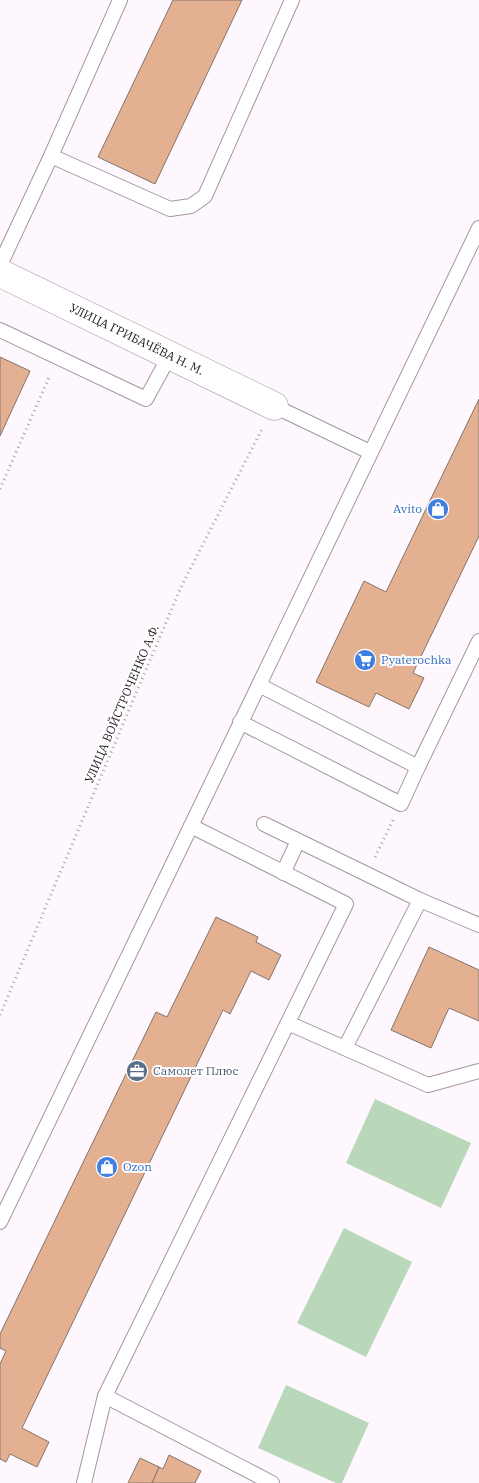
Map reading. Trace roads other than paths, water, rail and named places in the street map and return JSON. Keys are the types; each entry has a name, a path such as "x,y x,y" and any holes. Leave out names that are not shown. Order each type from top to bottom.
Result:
{"street":[{"name":"УЛИЦА ГРИБАЧЁВА Н. М.","path":"0,273 274,406"}],"lane":[{"path":"0,265 120,0"},
{"path":"51,156 170,209 191,206 205,196 292,0"},
{"path":"0,1222 479,228"},
{"path":"0,330 146,399 170,355"},
{"path":"274,406 370,452"},
{"path":"240,722 401,804 479,641"},
{"path":"259,685 418,767"},
{"path":"264,824 420,900 479,925"},
{"path":"84,1483 105,1396 346,904 190,826"},
{"path":"283,873 298,841"},
{"path":"345,1048 420,900"},
{"path":"288,1023 428,1085 479,1071"},
{"path":"105,1396 272,1483"}],"place":[{"name":"Avito","path":"438,509"},
{"name":"Pyaterochka","path":"365,660"},
{"name":"Самолет Плюс","path":"137,1071"},
{"name":"Ozon","path":"107,1167"}]}
